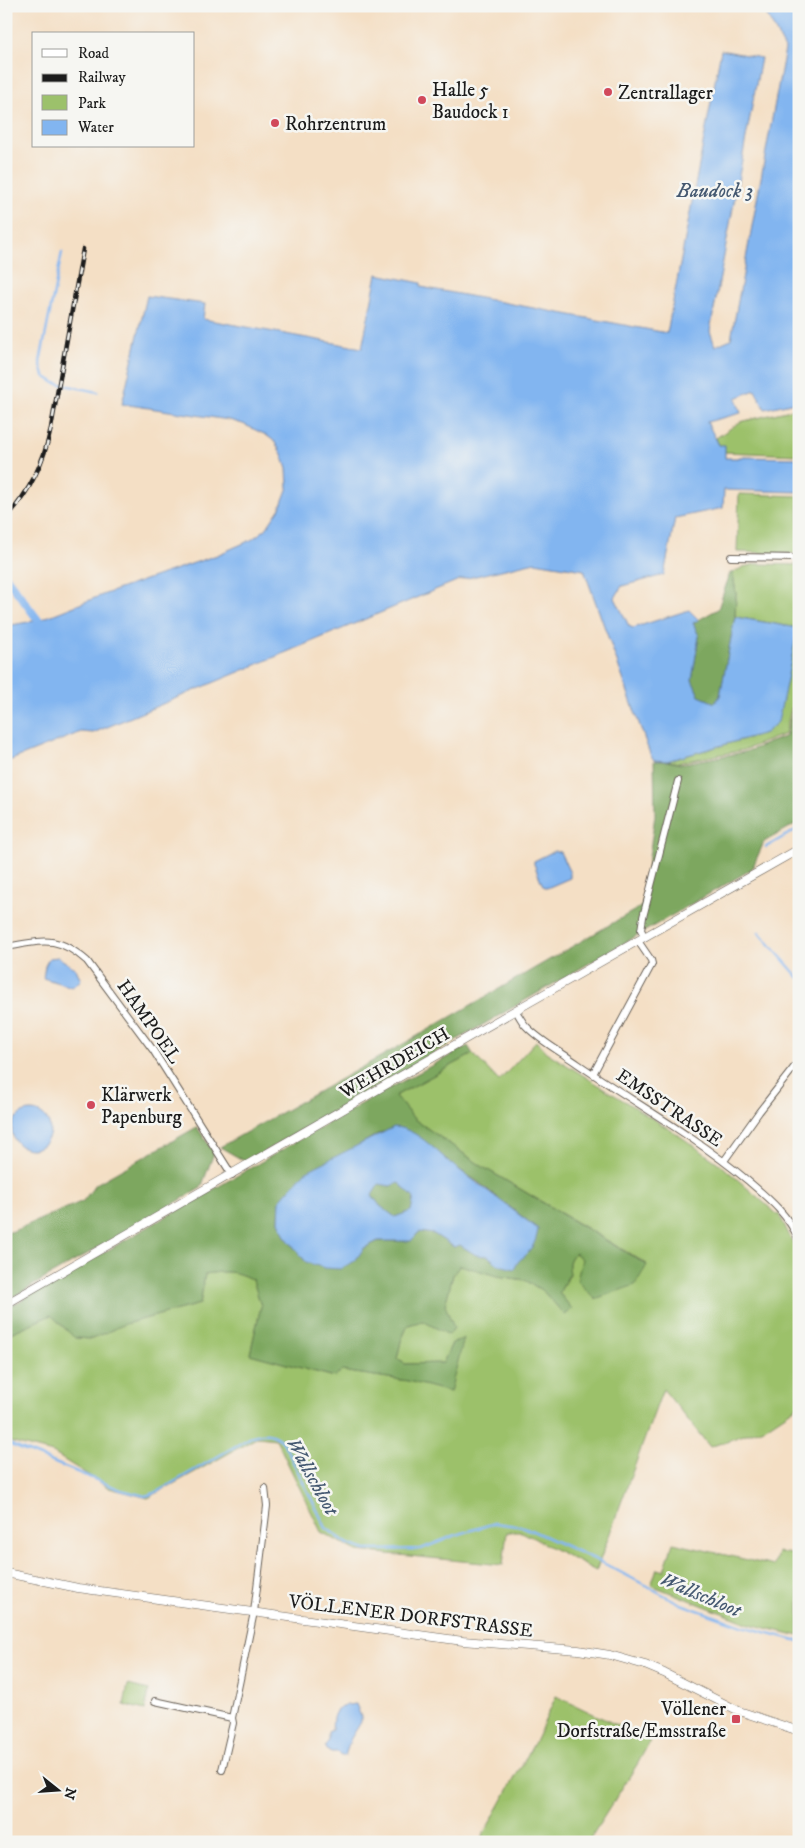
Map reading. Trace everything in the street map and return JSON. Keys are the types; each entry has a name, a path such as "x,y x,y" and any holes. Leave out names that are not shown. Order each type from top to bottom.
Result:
{"street":[{"path":"731,557 799,558"},
{"path":"593,1074 652,964 641,939 641,930 678,781"},
{"name":"WEHRDEICH","path":"6,1304 515,1010 799,849"},
{"name":"HAMPOEL","path":"6,948 49,941 69,947 87,960 157,1057 232,1175"},
{"name":"EMSSTRASSE","path":"515,1010 526,1026 593,1074 724,1161 782,1211 799,1240"},
{"path":"724,1161 758,1112 799,1061"},
{"path":"222,1770 254,1612 267,1506 266,1488"},
{"name":"VÖLLENER DORFSTRASSE","path":"6,1573 78,1588 463,1641 578,1650 610,1655 645,1665 739,1711 799,1732"},
{"path":"154,1701 232,1718"}],"green space":[{"path":"799,408 799,455 724,452 725,446 719,445 716,438 740,422"},
{"path":"739,494 799,496 799,554 737,552"},
{"path":"757,564 799,565 799,675 785,734 744,750 680,763 667,761 765,733 798,628 735,617 736,594 733,573 743,567"},
{"path":"730,573 733,573 736,594 735,617 720,696 715,703 699,696 692,680 699,636 693,623 718,609"},
{"path":"799,684 799,822 764,842 752,869 246,1162 220,1147 428,1030 642,906 655,815 654,761 680,764 745,752 786,736"},
{"path":"536,1041 546,1052 677,1134 721,1165 779,1214 793,1243 799,1263 799,1405 766,1427 710,1447 663,1389 596,1571 522,1532 507,1532 503,1565 357,1551 321,1532 276,1439 258,1437 148,1498 109,1488 53,1453 6,1441 6,1335 51,1315 75,1338 92,1339 125,1324 200,1304 205,1274 235,1273 253,1280 261,1306 250,1354 334,1377 342,1371 409,1381 450,1392 452,1343 443,1363 405,1364 397,1359 401,1341 408,1325 423,1321 449,1334 445,1305 453,1275 460,1264 497,1276 525,1280 543,1291 565,1315 572,1309 559,1293 570,1274 569,1262 575,1253 582,1259 647,1264 483,1167 414,1119 395,1096 473,1054 499,1081"},
{"path":"468,1046 473,1054 395,1096 414,1119 483,1167 647,1265 635,1285 595,1299 577,1280 582,1259 575,1253 569,1262 570,1273 559,1293 572,1309 565,1315 543,1291 525,1280 497,1276 460,1265 453,1275 445,1305 454,1328 449,1335 423,1321 408,1325 401,1341 397,1359 405,1364 443,1363 452,1343 464,1338 450,1392 408,1381 342,1371 335,1377 250,1354 261,1306 253,1280 230,1272 205,1274 200,1304 125,1324 92,1339 75,1338 51,1315 6,1335 6,1309 377,1095","holes":["382,1132 418,1136 538,1229 525,1254 521,1258 499,1265 488,1256 476,1255 460,1245 454,1247 434,1234 419,1232 411,1241 378,1241 364,1248 306,1262 285,1236 279,1221 280,1200 351,1149"]},
{"path":"197,1127 214,1153 201,1188 6,1301 6,1231 11,1232 83,1201 96,1184"},
{"path":"379,1183 390,1186 399,1183 414,1198 411,1212 395,1217 380,1206 372,1195"},
{"path":"673,1543 774,1566 778,1552 799,1555 799,1636 750,1624 651,1585 657,1569 664,1571"},
{"path":"128,1685 149,1690 145,1710 124,1705"},
{"path":"556,1696 650,1741 588,1842 479,1842 537,1738"}],"water":[{"name":"Baudock 3","path":"762,6 799,6 799,401 765,409 755,390 736,398 741,413 707,422 719,445 725,445 725,458 799,458 799,492 724,490 723,508 675,518 664,575 622,586 615,598 629,626 633,628 689,610 699,620 693,623 699,636 692,680 699,696 715,703 720,696 735,617 798,628 778,722 765,733 667,761 654,760 650,754 584,570 535,562 459,580 93,733 81,732 6,762 6,626 39,620 105,594 217,555 251,540 266,529 280,508 288,487 287,469 282,454 274,441 266,435 243,424 229,420 122,404 147,296 205,304 203,319 362,348 377,274 421,283 421,287 667,333 721,50 761,58 710,331 715,346 731,339 785,49"},
{"path":"554,851 560,852 570,873 570,878 547,888 543,886 534,861"},
{"path":"58,957 76,969 81,980 72,987 43,978 45,966 49,958"},
{"path":"31,1111 44,1117 50,1130 44,1143 31,1149 18,1143 12,1130 18,1117"},
{"path":"394,1127 403,1129 420,1137 458,1169 538,1229 537,1235 534,1244 519,1261 515,1269 499,1265 488,1256 476,1255 460,1245 454,1247 434,1234 419,1232 411,1241 378,1241 364,1248 355,1261 340,1269 324,1268 306,1262 285,1236 279,1221 280,1200 305,1172","holes":["399,1183 414,1198 411,1211 395,1217 380,1206 372,1195 379,1184 390,1186"]},
{"path":"356,1704 361,1722 350,1740 345,1756 341,1756 339,1752 326,1750 325,1745 328,1742 328,1732 332,1730 333,1717 337,1709"}],"waterway":[{"path":"62,252 40,362 44,376 55,383 98,392"},
{"path":"6,577 44,628"},
{"path":"766,847 799,828"},
{"path":"759,932 799,978"},
{"name":"Wallschloot","path":"6,1443 121,1490 145,1496 155,1493 253,1436 269,1434 283,1442 326,1528 348,1544 366,1550 421,1549 456,1535 495,1523 524,1527 603,1563 681,1604 742,1626 799,1641"}],"railway":[{"path":"6,518 29,487 40,465 48,441 83,249"}],"place":[{"name":"Zentrallager","path":"608,92"},
{"name":"Halle 5 Baudock 1","path":"422,100"},
{"name":"Rohrzentrum","path":"275,123"},
{"name":"Klärwerk Papenburg","path":"91,1105"},
{"name":"Völlener Dorfstraße/Emsstraße","path":"736,1719"}]}
